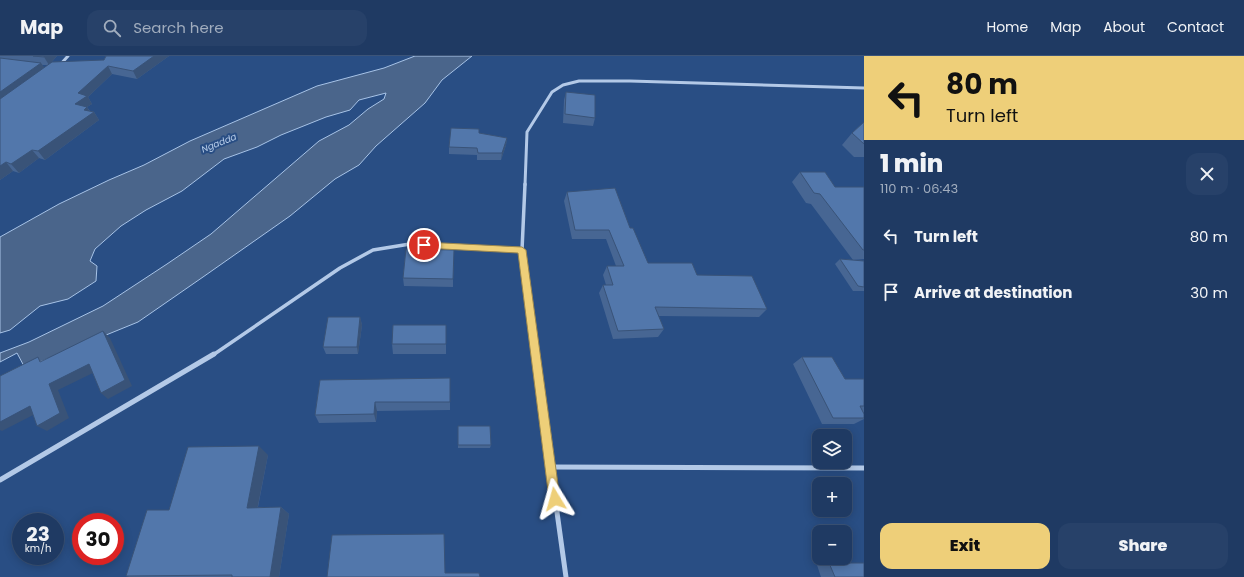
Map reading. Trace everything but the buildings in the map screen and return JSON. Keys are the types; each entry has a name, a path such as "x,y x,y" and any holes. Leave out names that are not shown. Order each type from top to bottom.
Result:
{"street":[{"path":"54,69 68,56"},
{"path":"566,577 522,250 527,132 552,92 563,85 579,81 630,80 864,88"},
{"path":"0,480 226,347 340,268 373,250 410,244 522,250"},
{"path":"550,467 864,468"}],"water":[{"name":"Ngadda","path":"415,56 472,56 442,80 425,103 376,146 359,165 335,179 290,216 138,322 25,368 17,353 0,362 0,353 29,342 103,306 211,234 319,141 349,125 368,109 384,99 386,93 359,100 350,110 326,117 281,135 257,147 224,159 182,191 146,210 121,226 95,249 90,261 97,266 96,281 68,299 40,306 10,330 0,333 0,237 59,204 144,165 190,141 317,86 384,68"}],"route":[{"path":"424,245 522,250 555,499"}]}
